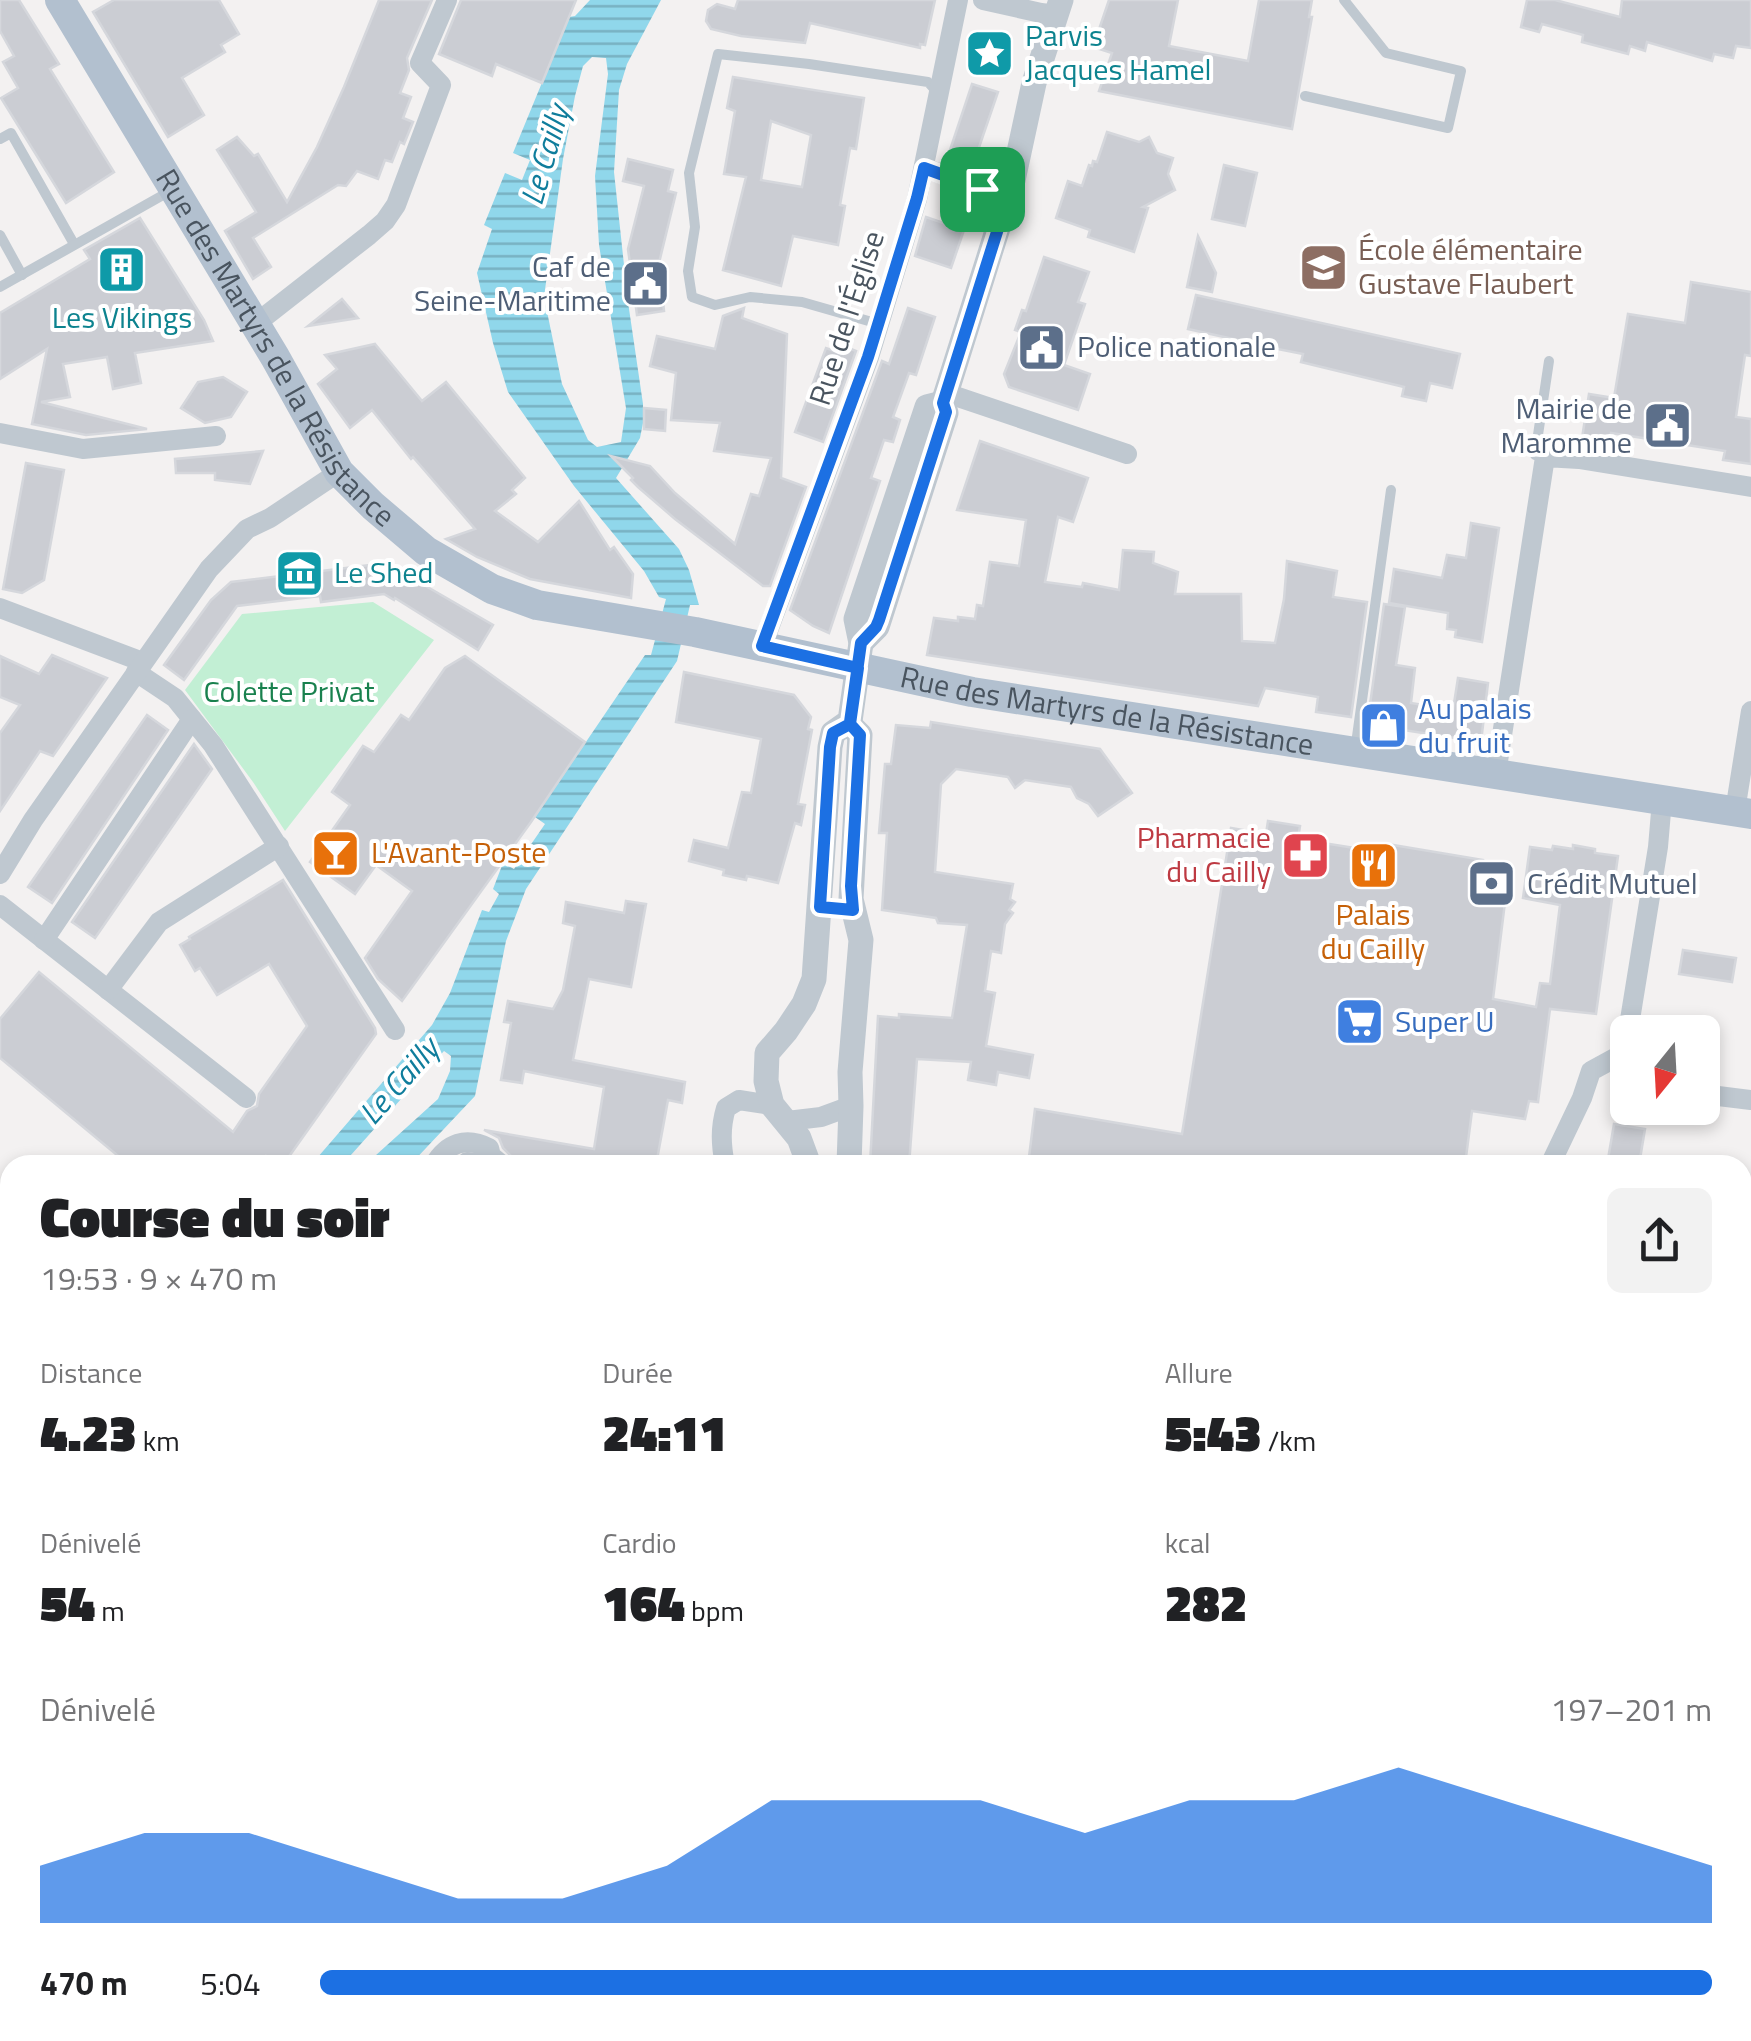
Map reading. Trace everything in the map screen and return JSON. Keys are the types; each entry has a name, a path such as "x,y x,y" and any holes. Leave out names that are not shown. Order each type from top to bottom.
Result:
{"main road":[{"name":"Rue des Martyrs de la Résistance","path":"60,0 339,472 426,550 492,590 537,605 762,646 860,655 972,692 1743,813"}],"street":[{"path":"254,325 369,235 396,205 441,84 420,63 447,0"},
{"name":"Rue de l'Église","path":"762,646 879,324 917,198 958,0"},
{"path":"850,724 860,655 879,620 946,412 944,398 1008,197 1032,88 1059,7 984,0"},
{"path":"924,168 1008,197"},
{"path":"944,398 1126,454"},
{"path":"0,433 83,449 216,436"},
{"path":"1496,774 1545,458 1579,459 1751,486"},
{"path":"0,874 6,851 33,820 209,569 247,529 339,472"},
{"path":"0,608 140,667 175,698 214,745 395,1030"},
{"path":"1743,813 1751,711"},
{"path":"44,940 192,719"},
{"path":"805,1155 766,1080 768,1053 804,1004 814,978 830,747 833,733 850,724"},
{"path":"849,1155 850,1072 861,940 851,886 860,735 850,724"},
{"path":"1632,1015 1662,800"},
{"path":"108,990 159,922 279,846"},
{"path":"0,906 246,1098"},
{"path":"820,907 853,910"},
{"path":"1555,1155 1591,1071 1610,1057"},
{"path":"1720,1096 1751,1100"},
{"path":"723,1155 722,1124 726,1108 740,1100 780,1113 820,1117 851,1106"},
{"path":"440,1155 456,1142 482,1144 491,1155"}],"lane":[{"path":"1305,96 1448,128 1462,72 1386,53 1344,0"},
{"path":"879,324 802,302 750,297 714,305 692,297 688,271 694,226 689,173 718,54 928,82 938,93"},
{"path":"0,139 12,133 74,244"},
{"path":"0,287 172,189"},
{"path":"0,235 22,275"},
{"path":"1535,456 1549,361"},
{"path":"1355,752 1391,490"}],"green space":[{"name":"Colette Privat","path":"373,602 434,640 285,831 185,690 242,614"}],"water":[{"name":"Le Cailly","path":"590,0 661,0 627,64 619,90 614,172 643,423 640,438 616,478 679,549 699,605 690,605 677,661 526,889 506,941 475,1096 419,1155 376,1155 438,1099 450,1071 451,1056 444,1051 351,1155 320,1155 432,1025 450,993 482,910 489,912 499,894 493,889 503,863 514,869 545,824 535,817 645,655 651,655 666,599 659,597 644,571 574,486 508,392 477,273 492,229 484,225 505,173 522,180 530,160 513,153 569,17","holes":["592,57 606,58 608,74 595,176 599,245 626,408 621,442 597,447 588,440 562,384 544,297 563,159 583,66"]}],"building":[{"path":"0,0 19,0 59,64 50,69 114,172 66,203 1,98 18,88 3,62 14,56 0,31"},
{"path":"114,0 219,0 239,34 221,45 225,52 182,78 204,115 168,137 93,12"},
{"path":"379,0 432,0 407,58 409,70 400,93 411,97 403,118 413,122 404,144 400,142 392,162 385,160 378,179 357,171 346,186 338,185 253,238 271,267 253,279 225,231 256,212 217,150 237,137 254,156 258,154 287,202 317,147"},
{"path":"461,0 576,0 542,83 496,64 492,76 439,54"},
{"path":"738,0 935,0 925,45 920,44 920,48 810,23 805,43 711,29 706,21 708,10 717,4 735,9"},
{"path":"1109,0 1178,0 1169,46 1248,61 1259,0 1312,0 1292,129 1099,91 1112,53 1093,47"},
{"path":"1527,0 1555,0 1620,17 1622,0 1751,0 1751,48 1736,46 1733,58 1714,54 1712,61 1647,42 1645,51 1630,46 1628,54 1582,42 1583,35 1542,24 1539,32 1521,27"},
{"path":"733,77 864,98 856,149 850,148 838,245 793,236 781,286 723,270 746,177 724,174 735,111 727,108","holes":["771,121 811,135 802,187 761,180"]},
{"path":"972,84 998,92 973,165 948,156"},
{"path":"1107,132 1139,142 1149,137 1157,153 1173,158 1168,174 1175,190 1143,207 1148,208 1134,252 1088,237 1090,230 1056,218 1068,181 1082,186 1089,165 1097,162"},
{"path":"628,159 673,170 668,191 676,193 659,263 664,311 637,315 628,249 644,186 623,181"},
{"path":"1224,165 1257,173 1245,226 1212,219"},
{"path":"926,217 964,230 951,268 915,256"},
{"name":"Les Vikings","path":"140,218 213,341 135,353 141,383 113,389 107,357 63,364 70,397 41,402 147,429 86,435 32,424 47,349 0,379 0,313 90,259 84,250"},
{"path":"1198,236 1216,273 1212,292 1187,287"},
{"name":"Police nationale","path":"1044,257 1089,272 1078,302 1085,304 1064,365 1090,374 1078,410 1009,387 1004,374 1021,332 1015,330 1022,310 1026,311"},
{"path":"1691,282 1751,292 1751,356 1745,355 1736,417 1751,419 1751,464 1723,460 1725,451 1611,433 1609,443 1582,438 1589,394 1614,398 1628,314 1685,323"},
{"path":"1196,295 1460,354 1452,388 1430,383 1426,401 1402,396 1404,387 1301,362 1303,354 1263,346 1261,354 1240,349 1242,341 1188,329"},
{"path":"342,299 358,318 308,326"},
{"path":"744,308 742,318 787,334 781,478 806,487 770,586 763,586 675,519 638,487 611,456 650,466 735,544 751,494 759,496 771,458 714,451 720,423 671,420 676,373 650,366 657,336 715,349 723,316"},
{"path":"908,308 935,317 916,375 909,373 893,417 900,420 893,442 884,440 871,478 880,481 829,633 790,610 882,361 889,364"},
{"path":"375,344 422,401 446,382 525,478 512,490 516,494 495,511 538,542 579,501 610,550 614,547 633,574 631,598 530,579 446,539 475,529 372,410 350,428 318,384 337,369 325,355"},
{"path":"846,347 856,351 823,442 795,432 826,348 843,354"},
{"path":"223,377 247,392 231,417 205,423 181,408 198,382"},
{"path":"644,408 666,410 665,431 644,429"},
{"path":"980,441 1088,478 1073,522 1058,517 1045,582 1082,587 1083,583 1119,590 1123,550 1154,552 1153,563 1178,572 1175,594 1241,594 1242,641 1275,643 1287,561 1337,571 1333,597 1367,602 1351,717 1316,712 1318,697 1265,688 1258,706 927,655 934,618 975,619 977,605 983,606 990,562 1019,566 1026,520 957,510"},
{"path":"263,451 250,484 215,480 215,473 176,473 175,459"},
{"path":"26,463 64,470 44,580 22,593 3,589"},
{"path":"1471,523 1499,528 1482,642 1455,637 1456,630 1447,629 1448,613 1389,603 1394,569 1442,578 1447,555 1466,558"},
{"path":"386,563 493,625 478,650 384,594 321,602 320,596 237,606 184,680 164,665 211,600 231,582"},
{"path":"1384,604 1405,607 1396,665 1415,668 1411,703 1453,710 1458,678 1488,683 1481,742 1371,725 1368,719"},
{"path":"52,655 107,678 53,756 40,751 0,811 0,733 20,705 0,697 0,656 39,674"},
{"path":"465,656 585,742 402,1001 378,979 365,958 412,891 376,865 355,894 310,862 350,805 332,792 363,746 374,752 401,715 409,720 445,668"},
{"path":"684,672 794,695 811,717 798,804 805,805 801,825 795,823 778,883 723,875 724,870 689,861 694,840 728,848 742,792 751,793 761,739 676,722"},
{"path":"147,715 168,730 52,903 28,887"},
{"path":"931,722 1100,749 1132,793 1098,816 1089,804 1077,798 1071,787 1025,780 1015,788 1008,777 956,769 941,784 935,872 1013,884 1010,899 1015,902 1005,924 1001,953 991,951 985,991 995,993 986,1046 1033,1055 1029,1078 998,1072 996,1085 968,1080 971,1062 917,1059 910,1155 871,1155 878,1016 952,1018 967,925 938,923 936,918 882,910 887,833 879,833 885,764 891,764 896,725 930,728"},
{"path":"194,744 212,769 95,938 72,922"},
{"path":"1268,821 1300,826 1298,839 1386,853 1387,844 1483,860 1481,873 1508,878 1493,999 1536,1007 1540,983 1550,984 1560,905 1523,898 1530,847 1552,850 1553,846 1573,849 1573,845 1618,856 1596,1014 1550,1009 1538,1102 1529,1101 1525,1119 1472,1111 1466,1155 1029,1155 1035,1109 1182,1134 1231,828 1266,834"},
{"path":"283,880 375,1028 376,1034 290,1155 117,1155 0,1058 0,1019 39,972 233,1132 247,1111 257,1106 259,1094 307,1026 269,964 217,995 200,968 195,971 180,945"},
{"path":"626,901 646,904 631,987 589,979 573,1060 685,1082 682,1103 668,1100 658,1155 510,1155 499,1138 484,1130 594,1149 604,1087 524,1071 522,1083 501,1080 511,1023 504,1022 508,1001 553,1009 563,990 575,926 563,923 566,902 624,913"},
{"path":"1683,950 1736,958 1732,982 1679,974"},
{"path":"1614,1125 1645,1129 1641,1155 1609,1155"}],"place":[{"name":"Parvis Jacques Hamel","path":"990,53"},
{"name":"École élémentaire Gustave Flaubert","path":"1323,267"},
{"name":"Les Vikings","path":"122,269"},
{"name":"Caf de Seine-Maritime","path":"646,284"},
{"name":"Police nationale","path":"1042,347"},
{"name":"Mairie de Maromme","path":"1667,426"},
{"name":"Le Shed","path":"299,573"},
{"name":"Au palais du fruit","path":"1383,726"},
{"name":"L'Avant-Poste","path":"336,853"},
{"name":"Pharmacie du Cailly","path":"1306,855"},
{"name":"Palais du Cailly","path":"1373,866"},
{"name":"Crédit Mutuel","path":"1492,884"},
{"name":"Super U","path":"1360,1022"}],"route":[{"path":"982,189 924,168 868,357 762,646 858,668 850,724 833,733 830,747 820,907 853,910 860,735 850,724 850,722 858,668 861,643 879,620 946,412 943,403 1008,197 982,189"}]}
